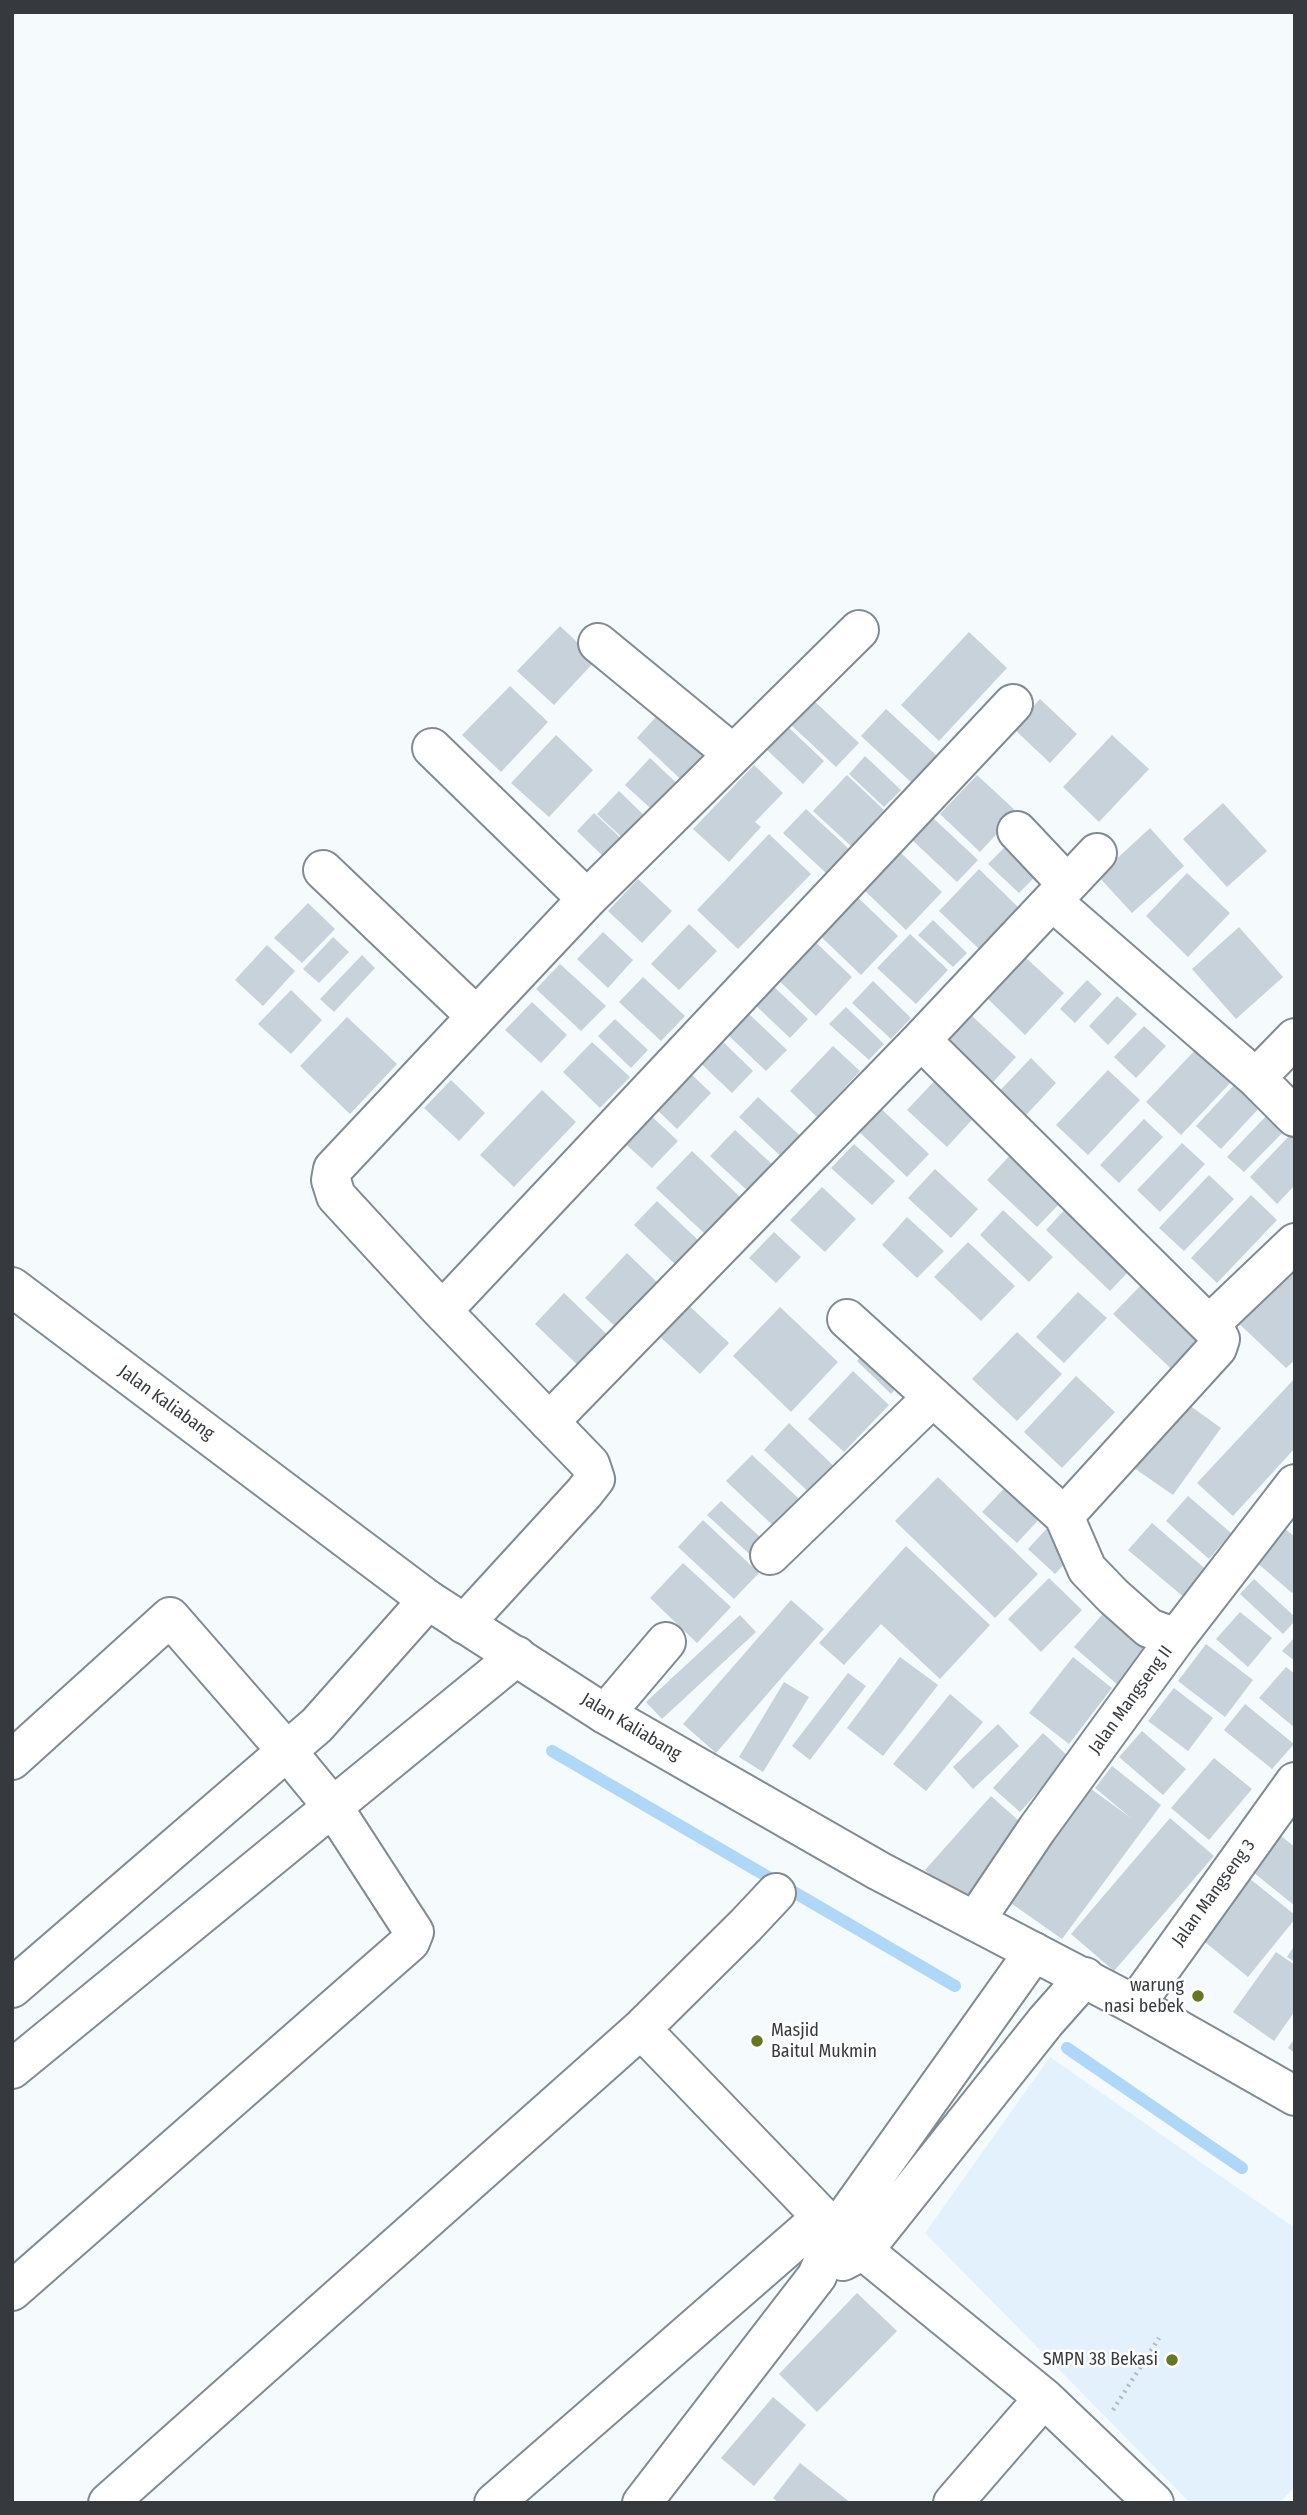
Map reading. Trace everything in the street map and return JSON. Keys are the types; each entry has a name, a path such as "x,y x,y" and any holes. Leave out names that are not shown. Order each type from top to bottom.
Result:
{"street":[{"path":"464,1624 595,1479 590,1464 442,1311 336,1196 331,1180 333,1169 587,899 859,630"},
{"path":"598,643 733,754"},
{"path":"442,1311 1013,704"},
{"path":"432,748 587,899"},
{"path":"1017,831 1060,893 1295,1117"},
{"path":"549,1422 921,1040 1097,853"},
{"path":"324,870 476,1016"},
{"path":"1256,1078 1295,1038"},
{"path":"921,1040 1209,1325 1220,1339 1217,1348 1063,1516"},
{"path":"1209,1325 1295,1243"},
{"name":"Jalan Kaliabang","path":"12,1287 428,1600 605,1714 817,1836 1136,2005 1295,2096"},
{"path":"847,1319 1063,1516 1087,1569 1112,1596 1149,1628 1176,1638"},
{"path":"770,1555 933,1397"},
{"name":"Jalan Mangseng II","path":"975,1921 1037,1829 1176,1638 1295,1484"},
{"path":"12,1988 317,1725 428,1600"},
{"path":"12,1760 170,1617 332,1807 414,1932 410,1942 12,2291"},
{"path":"605,1714 666,1642"},
{"path":"12,2069 517,1656"},
{"name":"Jalan Mangseng 3","path":"1136,2005 1295,1782"},
{"path":"127,2497 641,2029 776,1893"},
{"path":"642,2503 817,2276 841,2232 1034,1952"},
{"path":"494,2503 841,2232 1036,2033 1084,1977"},
{"path":"641,2029 841,2232 1044,2398 1154,2503"},
{"path":"953,2503 1044,2398"}],"path":[{"path":"1092,2444 1159,2338"}],"shaded area":[{"name":"SMPN 38 Bekasi","path":"1050,2057 1295,2228 1295,2487 1279,2503 1190,2503 925,2233"}],"building":[{"path":"560,626 596,660 554,705 517,671"},
{"path":"969,632 1007,668 939,741 901,705"},
{"path":"510,686 548,722 501,772 462,735"},
{"path":"811,698 859,743 836,767 788,722"},
{"path":"1040,699 1077,734 1050,763 1013,728"},
{"path":"886,709 937,756 912,783 861,736"},
{"path":"662,710 718,762 692,790 637,738"},
{"path":"786,725 824,761 803,784 764,747"},
{"path":"556,735 593,770 549,817 511,783"},
{"path":"1112,735 1149,769 1099,822 1063,787"},
{"path":"865,756 901,790 884,807 849,774"},
{"path":"650,758 685,791 660,817 625,785"},
{"path":"754,765 783,793 755,822 761,827 729,862 693,829"},
{"path":"847,775 884,810 851,846 813,811"},
{"path":"977,775 1017,812 980,852 940,814"},
{"path":"619,791 651,822 630,845 597,814"},
{"path":"1223,803 1267,851 1227,887 1183,839"},
{"path":"806,809 849,849 826,873 783,833"},
{"path":"594,813 624,841 607,860 577,831"},
{"path":"932,817 978,860 957,882 911,839"},
{"path":"1150,828 1184,866 1132,913 1098,876"},
{"path":"769,834 811,874 738,949 697,910"},
{"path":"1009,843 1040,872 1019,893 988,864"},
{"path":"900,852 942,892 906,930 864,890"},
{"path":"979,869 1018,907 979,949 939,911"},
{"path":"1187,873 1230,913 1188,957 1146,916"},
{"path":"638,879 672,911 642,943 608,911"},
{"path":"849,889 898,936 861,975 812,928"},
{"path":"308,903 335,929 302,963 274,938"},
{"path":"933,920 967,953 953,967 918,935"},
{"path":"689,924 717,951 679,990 651,964"},
{"path":"1239,927 1283,977 1236,1019 1192,969"},
{"path":"603,932 633,960 608,988 577,959"},
{"path":"910,934 948,970 916,1004 877,968"},
{"path":"808,935 852,977 816,1016 772,974"},
{"path":"333,937 349,952 319,983 303,969"},
{"path":"267,945 295,971 263,1006 235,980"},
{"path":"362,955 375,968 334,1012 320,999"},
{"path":"1025,957 1064,993 1025,1035 986,997"},
{"path":"560,964 606,1006 581,1031 536,989"},
{"path":"643,977 685,1016 661,1041 619,1002"},
{"path":"1087,980 1102,994 1075,1023 1060,1009"},
{"path":"873,981 911,1018 891,1039 852,1003"},
{"path":"771,984 808,1019 790,1038 753,1003"},
{"path":"291,990 322,1020 291,1054 258,1024"},
{"path":"1117,996 1137,1014 1108,1045 1089,1026"},
{"path":"532,1002 567,1035 541,1063 505,1030"},
{"path":"846,1007 884,1044 869,1060 829,1024"},
{"path":"749,1014 787,1050 766,1071 728,1035"},
{"path":"970,1014 1016,1057 985,1091 939,1047"},
{"path":"347,1017 397,1064 350,1114 300,1066"},
{"path":"615,1019 648,1050 631,1068 598,1036"},
{"path":"1144,1026 1166,1046 1136,1078 1114,1057"},
{"path":"714,1033 753,1071 732,1093 693,1056"},
{"path":"592,1042 630,1077 600,1108 563,1072"},
{"path":"833,1046 860,1071 817,1117 790,1091"},
{"path":"1197,1048 1232,1081 1181,1135 1146,1102"},
{"path":"1031,1058 1056,1083 1014,1128 988,1103"},
{"path":"1108,1070 1140,1100 1088,1155 1056,1125"},
{"path":"689,1072 711,1093 677,1129 655,1108"},
{"path":"941,1074 980,1111 947,1147 907,1110"},
{"path":"451,1080 485,1113 459,1141 424,1108"},
{"path":"1236,1083 1261,1106 1221,1149 1196,1126"},
{"path":"542,1090 576,1122 514,1187 480,1155"},
{"path":"758,1097 807,1142 788,1163 739,1117"},
{"path":"874,1102 929,1154 907,1177 852,1125"},
{"path":"646,1111 678,1141 652,1168 620,1139"},
{"path":"1269,1113 1286,1129 1244,1172 1227,1157"},
{"path":"1144,1119 1163,1137 1119,1183 1100,1165"},
{"path":"735,1130 774,1166 749,1192 710,1156"},
{"path":"1291,1134 1295,1137 1295,1185 1277,1204 1250,1177"},
{"path":"1182,1143 1205,1164 1160,1212 1137,1190"},
{"path":"854,1144 895,1181 872,1205 831,1168"},
{"path":"692,1151 740,1197 705,1234 656,1188"},
{"path":"1014,1151 1064,1199 1037,1227 987,1180"},
{"path":"935,1169 978,1209 951,1238 908,1198"},
{"path":"1209,1175 1234,1199 1184,1251 1159,1228"},
{"path":"822,1187 856,1219 825,1252 790,1220"},
{"path":"1251,1195 1277,1220 1217,1283 1191,1258"},
{"path":"657,1201 699,1241 676,1265 634,1225"},
{"path":"1068,1206 1133,1267 1110,1291 1046,1230"},
{"path":"1003,1210 1053,1257 1029,1282 980,1235"},
{"path":"907,1217 944,1251 917,1278 882,1245"},
{"path":"774,1232 801,1257 776,1283 749,1258"},
{"path":"968,1242 1015,1286 981,1321 934,1277"},
{"path":"627,1253 663,1288 621,1332 585,1298"},
{"path":"1295,1254 1295,1360 1286,1368 1233,1318"},
{"path":"1146,1280 1214,1344 1181,1378 1113,1314"},
{"path":"1078,1292 1107,1318 1064,1363 1036,1337"},
{"path":"564,1293 617,1344 588,1375 535,1324"},
{"path":"683,1300 729,1343 700,1374 654,1331"},
{"path":"780,1307 838,1362 791,1412 733,1356"},
{"path":"1017,1332 1062,1374 1017,1421 972,1379"},
{"path":"873,1344 907,1377 891,1394 857,1361"},
{"path":"853,1371 889,1405 844,1452 808,1419"},
{"path":"1076,1376 1115,1412 1062,1468 1024,1432"},
{"path":"1295,1378 1295,1448 1233,1516 1197,1483"},
{"path":"1182,1400 1221,1428 1173,1495 1134,1468"},
{"path":"789,1423 841,1473 816,1499 764,1450"},
{"path":"752,1455 809,1508 783,1535 726,1481"},
{"path":"938,1477 1038,1574 995,1618 895,1521"},
{"path":"1011,1481 1045,1513 1017,1543 982,1512"},
{"path":"1188,1496 1231,1533 1209,1559 1166,1521"},
{"path":"721,1501 772,1548 758,1562 707,1515"},
{"path":"703,1520 759,1573 734,1599 678,1547"},
{"path":"1152,1523 1209,1572 1186,1599 1128,1550"},
{"path":"1049,1526 1077,1551 1055,1574 1028,1549"},
{"path":"1284,1528 1295,1537 1295,1590 1292,1593 1255,1561"},
{"path":"906,1546 990,1625 940,1679 881,1624 844,1665 819,1643"},
{"path":"683,1563 731,1607 697,1643 650,1598"},
{"path":"1049,1578 1082,1610 1041,1652 1008,1619"},
{"path":"1254,1579 1295,1617 1295,1621 1283,1634 1240,1594"},
{"path":"791,1600 824,1629 716,1753 683,1724"},
{"path":"1114,1601 1159,1640 1119,1686 1074,1647"},
{"path":"1240,1612 1272,1638 1248,1667 1216,1639"},
{"path":"740,1615 756,1632 662,1719 646,1702"},
{"path":"1295,1637 1295,1661 1282,1651"},
{"path":"1206,1644 1253,1680 1225,1717 1178,1681"},
{"path":"900,1657 938,1685 883,1756 847,1728"},
{"path":"1073,1657 1112,1688 1069,1744 1029,1713"},
{"path":"1286,1667 1295,1674 1295,1728 1259,1698"},
{"path":"848,1673 866,1686 810,1760 792,1746"},
{"path":"784,1682 809,1697 763,1772 739,1757"},
{"path":"1174,1688 1213,1718 1188,1751 1148,1721"},
{"path":"950,1694 983,1722 926,1791 893,1764"},
{"path":"1245,1704 1294,1744 1272,1769 1224,1730"},
{"path":"998,1724 1019,1746 973,1789 953,1767"},
{"path":"1142,1731 1186,1769 1163,1795 1119,1757"},
{"path":"1043,1733 1069,1757 1020,1812 993,1788"},
{"path":"1214,1758 1252,1789 1209,1840 1171,1808"},
{"path":"1112,1766 1161,1805 1062,1939 1005,1899 1087,1786 1131,1818 1095,1788"},
{"path":"991,1796 1027,1828 961,1902 925,1870"},
{"path":"1170,1818 1214,1856 1114,1971 1071,1934"},
{"path":"1277,1833 1295,1847 1295,1906 1248,1868"},
{"path":"1244,1874 1295,1915 1295,1919 1248,1977 1195,1934"},
{"path":"1295,1945 1295,1962 1287,1957"},
{"path":"1276,1952 1295,1965 1295,2011 1274,2041 1233,2012"},
{"path":"1295,2038 1295,2053 1288,2048"},
{"path":"857,2293 897,2331 817,2412 779,2374"},
{"path":"773,2397 806,2425 754,2486 721,2458"},
{"path":"800,2463 851,2503 779,2503 773,2498"}],"waterway":[{"path":"552,1751 955,1986"},
{"path":"1067,2048 1242,2168"}],"place":[{"name":"warung nasi bebek","path":"1198,1996"},
{"name":"Masjid Baitul Mukmin","path":"757,2041"},
{"name":"SMPN 38 Bekasi","path":"1172,2360"}]}
